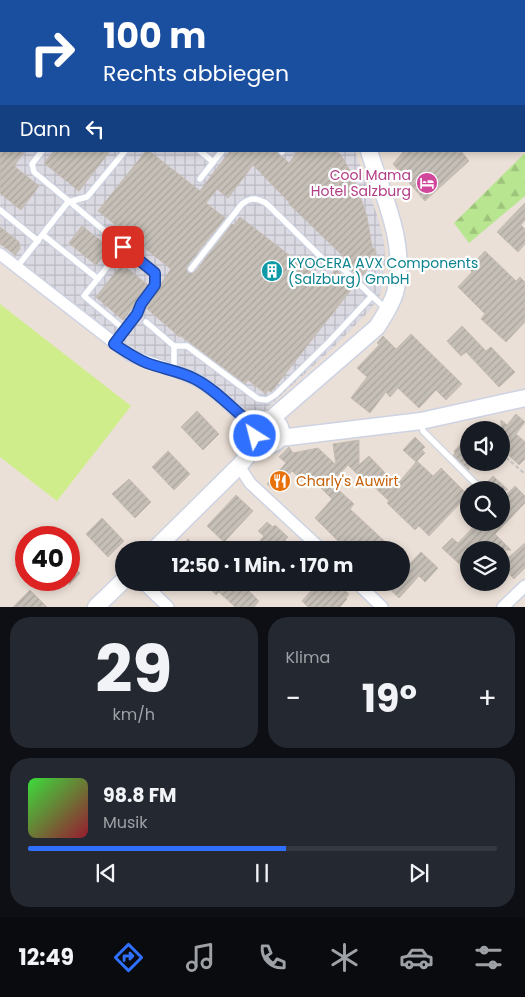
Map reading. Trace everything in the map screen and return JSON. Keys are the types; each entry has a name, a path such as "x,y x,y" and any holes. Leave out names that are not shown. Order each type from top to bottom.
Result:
{"street":[{"path":"163,541 239,466 257,435 263,420 271,419 377,327 388,311 395,293 399,264 396,235 369,152"},
{"path":"0,254 130,355 147,363 174,370 214,391 257,435 270,445 280,438 421,421 525,398"},
{"path":"271,419 280,426 280,438"},
{"path":"239,466 250,483 312,541"},
{"path":"503,607 525,586"},
{"path":"96,607 115,589"},
{"path":"151,591 168,607"},
{"path":"365,591 382,607"}],"lane":[{"path":"41,152 32,164 34,172 155,273 155,285 141,304 137,314 114,344"},
{"path":"17,267 68,202 87,197 124,152"},
{"path":"201,152 213,162"},
{"path":"200,179 221,152"},
{"path":"191,269 242,204 249,199 257,198 266,203 325,261 341,267 388,311"},
{"path":"0,210 38,241"},
{"path":"42,235 98,279"},
{"path":"123,247 84,296 125,330"},
{"path":"146,322 174,346 187,346 258,399 267,400 275,395 329,342 372,296"},
{"path":"174,346 174,370"},
{"path":"421,421 423,431 473,481"}],"path":[{"path":"510,461 525,474"}],"shaded area":[{"path":"1,152 355,152 384,241 385,263 381,293 371,309 334,347 262,413 239,407 203,376 185,367 143,353 123,342 0,245"}],"green space":[{"path":"525,153 525,196 469,243 454,223"},
{"path":"0,304 131,406 57,501 0,457"}],"building":[{"path":"0,152 24,152 14,166 39,186 21,210 0,193"},
{"path":"53,152 109,152 79,191 44,163"},
{"path":"145,152 150,152 200,191 229,152 277,152 289,163 297,152 337,152 341,155 354,178 367,217 372,247 376,251 376,259 360,278 341,262 344,257 289,204 253,165 228,198 217,189 206,203 225,218 187,266 189,273 195,272 232,224 234,225 240,217 325,283 335,270 354,286 271,392 268,390 266,394 248,380 245,384 180,337 145,307 171,269 98,211"},
{"name":"Cool Mama Hotel Salzburg","path":"403,152 462,152 469,161 425,201 393,164"},
{"path":"525,203 525,220 521,225 525,229 525,244 518,252 497,232"},
{"path":"82,226 110,248 96,265 69,243"},
{"path":"0,227 19,242 20,249 15,255 0,243"},
{"path":"485,251 516,281 520,277 525,282 525,322 506,342 481,319 485,314 458,287 472,272 470,270 474,266 472,265"},
{"path":"122,264 149,286 123,320 96,297"},
{"path":"462,326 486,351 491,347 515,372 499,387 466,352 461,356 447,341"},
{"path":"411,334 462,384 446,400 436,390 419,408 398,388 390,397 386,392 370,413 351,398 367,377 357,368 379,345 377,343 383,336 396,349"},
{"path":"197,411 219,434 203,450 181,427"},
{"path":"516,414 525,422 516,434 525,442 525,459 519,465 510,456 510,421"},
{"path":"415,437 425,447 422,450 425,453 416,462 403,450"},
{"path":"359,440 359,465 369,456 390,478 394,475 400,481 417,461 433,476 441,468 460,487 460,503 429,536 419,526 415,530 387,503 389,501 368,481 366,483 348,465 331,483 354,504 350,509 384,541 338,541 315,518 332,499 314,481 309,486 292,471 274,490 267,484 286,463 279,457 289,447 293,453 318,448 336,465 333,444"},
{"path":"460,445 460,462 453,455"},
{"path":"168,451 190,474 174,490 152,467"},
{"path":"493,476 498,481 488,481"},
{"path":"129,479 151,502 135,518 112,494"},
{"path":"515,486 525,496 525,503 510,518 510,491"},
{"path":"236,495 253,511 225,541 207,526"},
{"path":"102,518 124,541 115,541 115,550 108,557 86,534"},
{"path":"267,522 273,527 275,525 288,537 286,541 260,541 264,536 258,531"},
{"path":"469,531 498,531 495,534 502,541 460,541 460,565 442,548 452,538 458,543"},
{"path":"525,543 525,568 514,579 510,575 510,556"},
{"path":"421,552 438,568 425,582 419,576 410,586 410,564"},
{"path":"31,591 47,607 13,607"},
{"path":"212,591 249,591 259,601 254,607 235,607 219,592 216,595"},
{"path":"311,591 346,591 349,594 340,607 308,607 302,601"},
{"path":"392,591 405,591 399,598"}],"place":[{"name":"Cool Mama Hotel Salzburg","path":"427,183"},
{"name":"KYOCERA AVX Components (Salzburg) GmbH","path":"272,271"},
{"name":"Charly's Auwirt","path":"280,481"}],"route":[{"path":"123,247 155,273 155,285 141,304 137,314 114,344 130,355 147,363 174,370 214,391 256,428 255,436"}]}
